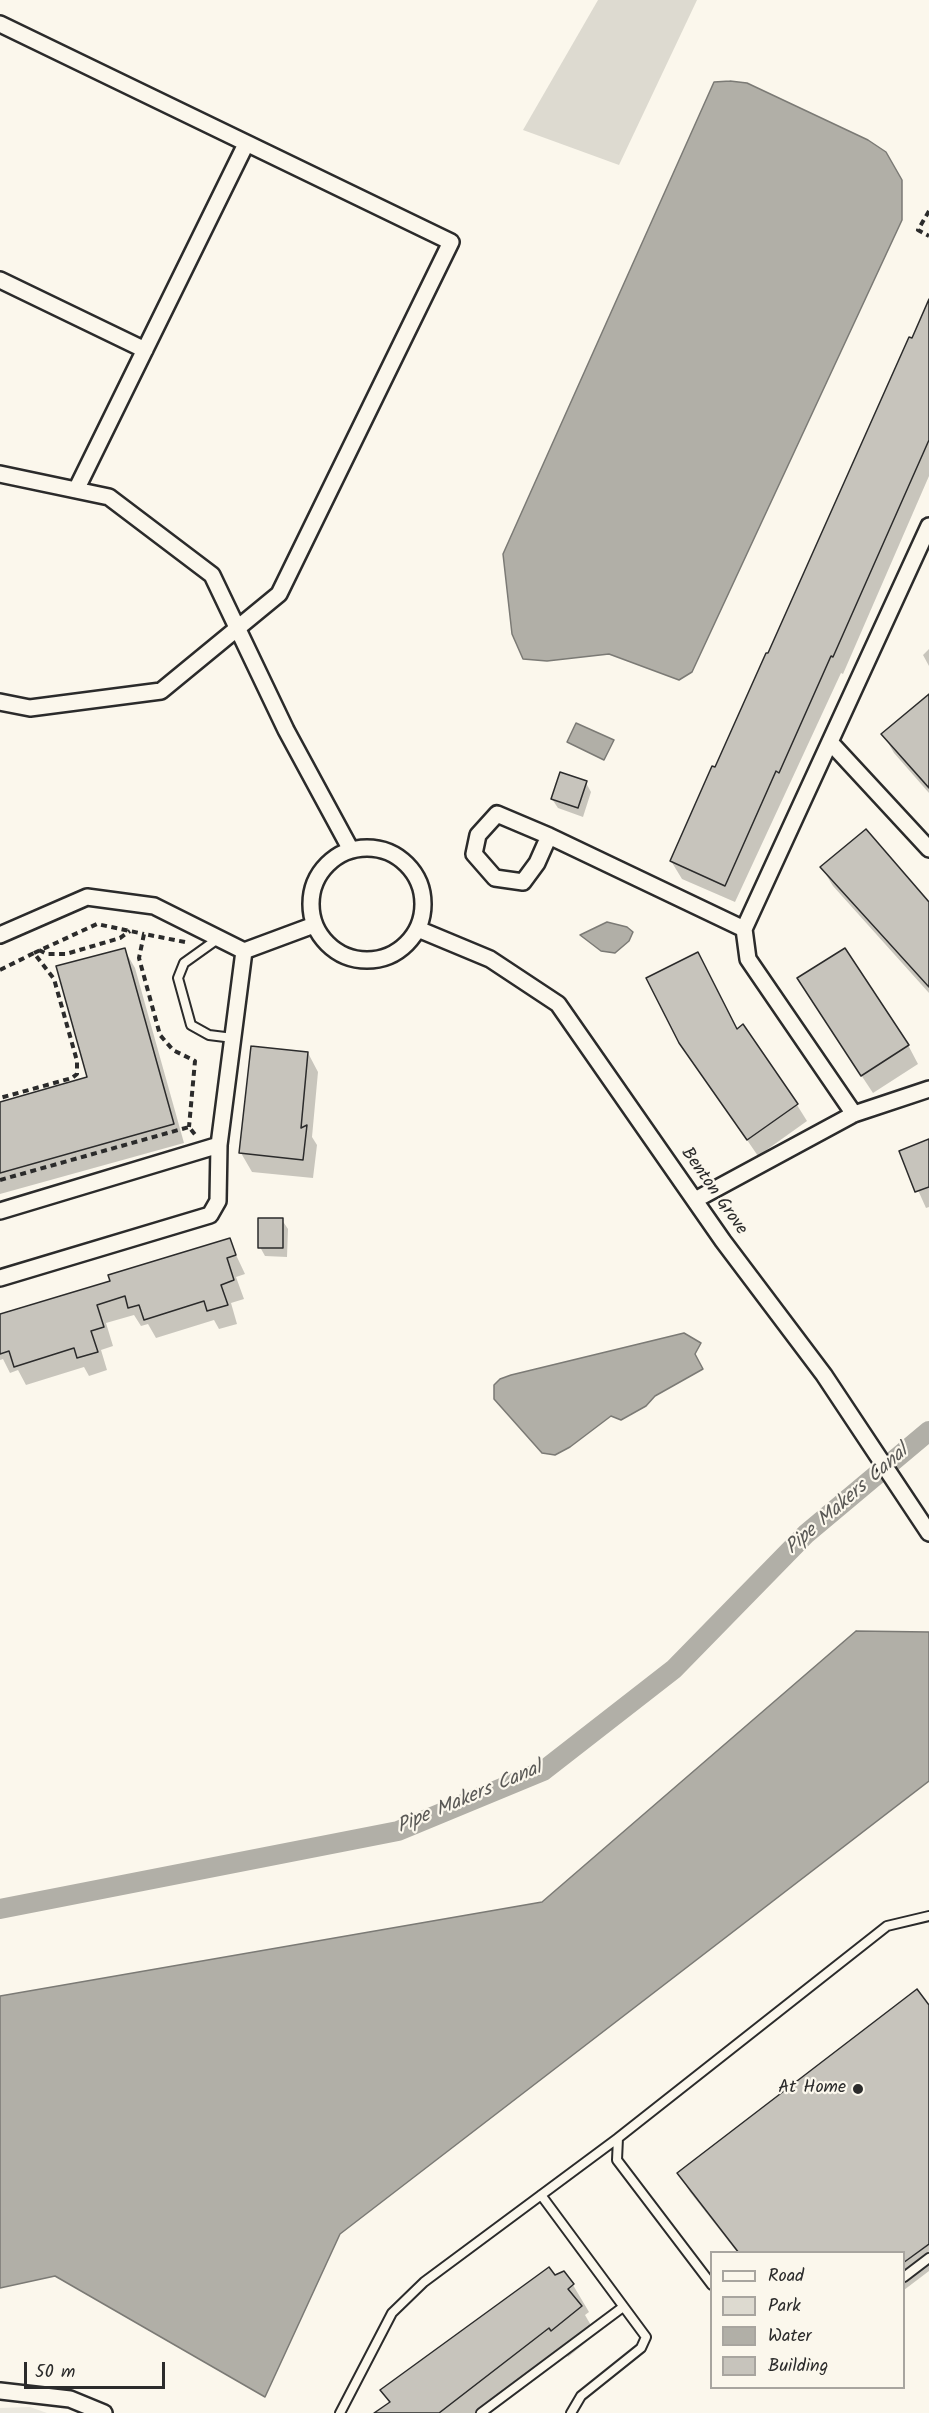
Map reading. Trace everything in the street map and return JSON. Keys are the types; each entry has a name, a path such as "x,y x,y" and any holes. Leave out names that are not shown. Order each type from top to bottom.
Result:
{"street":[{"path":"0,24 451,242 279,594 161,691 30,708 0,702"},
{"path":"76,490 246,144"},
{"path":"0,280 145,350"},
{"path":"0,474 109,497 212,575 286,730 351,850"},
{"path":"854,1114 748,960 744,929 929,526"},
{"path":"830,742 929,849"},
{"path":"549,836 537,863 523,882 495,878 474,854 478,835 497,814 549,836 744,929"},
{"path":"369,848 388,852 404,862 416,876 422,893 423,912 418,929 407,944 392,955 374,960 355,960 330,947 314,924 310,906 313,888 321,871 334,858 351,850 369,848"},
{"path":"0,934 87,897 154,906 244,951 314,924"},
{"name":"Benton Grove","path":"418,929 490,959 558,1004 695,1200 824,1375 929,1533"},
{"path":"0,1278 210,1215 218,1201 212,1147 233,1038 244,951"},
{"path":"695,1200 854,1114 929,1089"},
{"path":"0,1211 212,1147"},
{"path":"0,2391 70,2398 104,2413"}],"lane":[{"path":"219,938 184,963 178,978 191,1025 209,1035 233,1038"},
{"path":"341,2413 392,2313 424,2282 618,2138 887,1926 929,1916"},
{"path":"618,2138 617,2160 710,2284"},
{"path":"541,2195 646,2337 641,2348 581,2396 571,2413"},
{"path":"905,2276 929,2258"},
{"path":"481,2413 623,2307"}],"path":[{"path":"929,211 918,230 929,236"},
{"path":"0,970 90,925 188,942 201,952"},
{"path":"36,952 66,954 120,938 130,931"},
{"path":"144,934 139,958 160,1035 173,1050 195,1061 189,1127"},
{"path":"0,1098 72,1078 77,1074 77,1061 54,979 36,952"},
{"path":"189,1127 212,1147"},
{"path":"0,1180 189,1127"}],"shaded area":[{"path":"30,2407 47,2413 0,2413 0,2408"}],"green space":[{"path":"598,0 697,0 619,165 523,130"}],"water":[{"path":"714,82 747,83 868,140 886,152 902,180 902,220 692,672 679,680 609,654 547,661 523,659 512,634 503,554"},
{"path":"576,723 614,740 604,760 567,742"},
{"path":"607,922 627,927 633,932 629,941 615,953 601,951 580,935"},
{"path":"684,1333 701,1343 695,1354 703,1369 655,1396 646,1406 621,1420 611,1416 570,1447 555,1455 542,1453 494,1399 494,1385 500,1379 511,1375"},
{"path":"856,1631 929,1632 929,1781 340,2234 265,2397 55,2276 0,2288 0,1996 542,1902"}],"building":[{"path":"929,299 929,440 833,657 831,656 779,773 776,771 725,886 670,861 712,766 715,767 766,653 768,653 909,337 912,338"},
{"path":"929,694 929,788 881,734"},
{"path":"560,772 587,781 578,808 551,799"},
{"path":"866,829 929,902 929,987 820,867"},
{"path":"125,948 174,1124 0,1173 0,1102 87,1077 56,966"},
{"path":"845,948 909,1045 861,1076 797,978"},
{"path":"698,952 737,1029 743,1024 798,1104 747,1140 679,1043 646,978"},
{"path":"251,1046 308,1052 301,1128 307,1125 303,1160 239,1153"},
{"path":"929,1139 929,1187 915,1192 899,1151"},
{"path":"258,1218 283,1218 283,1248 258,1248"},
{"path":"230,1238 236,1255 227,1258 234,1280 221,1285 228,1305 207,1311 204,1301 144,1320 139,1305 128,1308 125,1296 97,1305 104,1327 91,1331 98,1352 77,1358 74,1348 14,1367 9,1351 0,1354 0,1314 110,1281 108,1275"},
{"name":"At Home","path":"917,1989 929,2005 929,2244 905,2262 905,2251 737,2251 677,2173"},
{"path":"549,2267 555,2275 564,2271 574,2284 568,2289 582,2306 551,2331 549,2328 439,2413 374,2413 390,2402 380,2390"}],"waterway":[{"name":"Pipe Makers Canal","path":"0,1909 398,1831 543,1771 674,1669 806,1534 929,1431"}],"place":[{"name":"At Home","path":"858,2089"}]}
